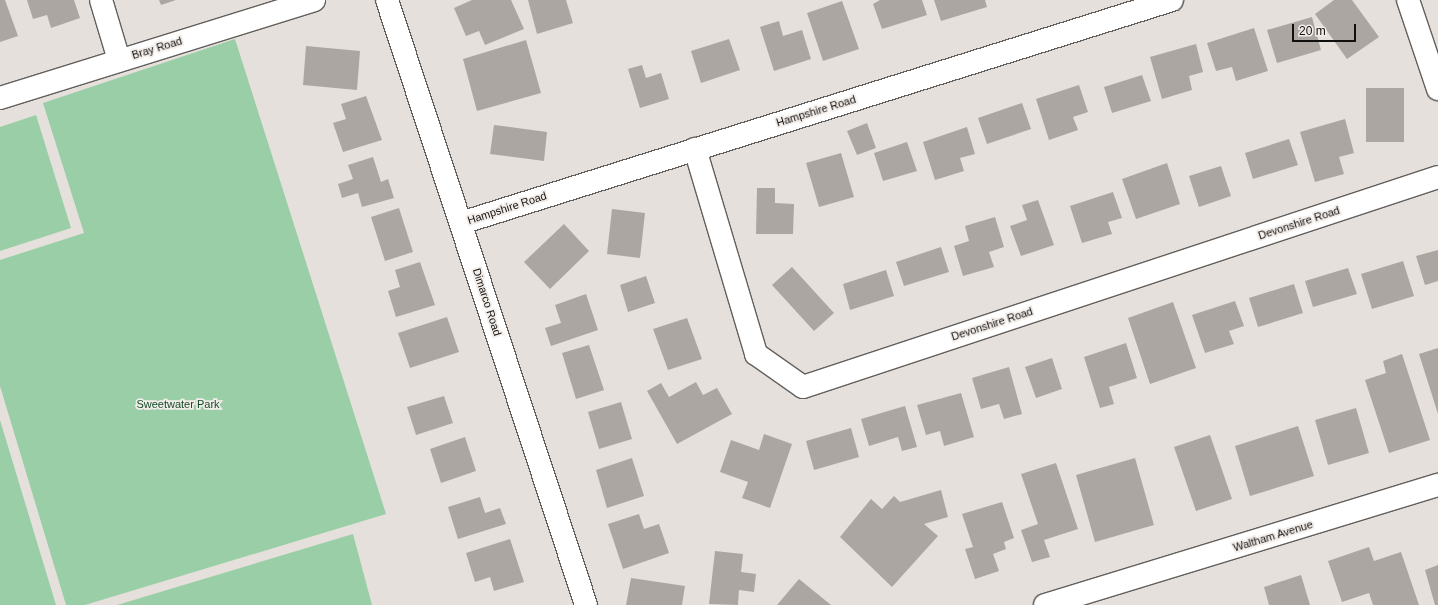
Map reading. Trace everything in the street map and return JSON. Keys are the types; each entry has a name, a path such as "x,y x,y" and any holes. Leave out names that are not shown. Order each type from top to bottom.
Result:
{"street":[{"path":"101,0 119,60"},
{"name":"Bray Road","path":"0,98 314,0"},
{"name":"Dimarco Road","path":"387,0 586,605"},
{"name":"Hampshire Road","path":"461,223 1172,0"},
{"path":"1408,0 1438,89"},
{"name":"Devonshire Road","path":"695,149 756,354 803,386 1438,177"},
{"name":"Waltham Avenue","path":"1044,605 1108,587 1438,486"}],"green space":[{"name":"Sweetwater Park","path":"235,39 386,514 85,605 66,605 0,386 0,260 84,233 43,103"},
{"path":"36,115 71,228 0,251 0,127"},
{"path":"0,420 56,605 0,605"},
{"path":"353,534 372,605 117,605"}],"building":[{"path":"0,0 5,0 18,36 0,42"},
{"path":"27,0 74,0 80,18 51,28 47,15 33,19"},
{"path":"159,0 176,0 161,5"},
{"path":"472,0 511,0 524,29 485,45 479,31 466,36 454,8"},
{"path":"528,0 566,0 573,23 537,34"},
{"path":"880,0 922,0 927,15 882,29 873,4"},
{"path":"934,0 985,0 987,7 941,21"},
{"path":"1334,0 1352,0 1379,37 1347,59 1315,14"},
{"path":"842,1 859,49 823,61 807,13"},
{"path":"1312,17 1321,50 1277,63 1267,30"},
{"path":"779,21 783,36 802,30 811,59 774,71 760,27"},
{"path":"1254,28 1268,71 1236,81 1232,67 1216,71 1207,43"},
{"path":"729,39 740,70 701,83 691,51"},
{"path":"526,40 541,93 477,111 463,59"},
{"path":"1196,44 1203,72 1189,76 1192,90 1162,99 1150,57"},
{"path":"306,46 360,51 357,90 303,85"},
{"path":"642,65 646,78 661,73 669,99 640,108 628,69"},
{"path":"1142,75 1151,101 1112,113 1104,87"},
{"path":"1079,85 1088,112 1073,117 1078,130 1049,140 1036,99"},
{"path":"1366,88 1404,88 1404,142 1366,142"},
{"path":"366,96 382,140 343,152 333,123 346,119 341,104"},
{"path":"1022,103 1031,129 987,144 978,118"},
{"path":"1345,119 1354,153 1339,157 1344,174 1315,182 1300,132"},
{"path":"867,123 876,148 857,155 847,131"},
{"path":"494,125 547,132 544,161 490,154"},
{"path":"967,127 975,154 960,158 964,171 935,180 923,142"},
{"path":"1289,139 1298,165 1253,179 1245,153"},
{"path":"907,142 917,171 883,181 874,153"},
{"path":"841,153 854,197 819,207 806,163"},
{"path":"373,157 381,182 388,179 394,198 362,207 358,193 342,198 338,184 353,179 348,165"},
{"path":"1167,163 1180,204 1136,219 1122,179"},
{"path":"1221,166 1231,196 1199,207 1189,176"},
{"path":"757,188 775,188 775,203 794,204 793,234 756,234"},
{"path":"1113,192 1122,218 1108,222 1112,234 1082,243 1070,206"},
{"path":"1038,200 1054,245 1021,256 1010,226 1027,220 1022,205"},
{"path":"399,208 413,252 385,261 371,217"},
{"path":"612,209 645,213 640,258 607,254"},
{"path":"995,217 1004,247 989,252 994,267 963,276 954,246 969,241 965,226"},
{"path":"564,224 589,251 550,289 524,262"},
{"path":"941,247 949,272 904,286 896,262"},
{"path":"1438,250 1438,281 1425,285 1416,256"},
{"path":"1403,261 1414,296 1372,309 1361,274"},
{"path":"420,262 435,305 396,317 388,291 400,287 395,270"},
{"path":"792,267 834,313 814,331 772,285"},
{"path":"1348,268 1357,294 1313,307 1305,281"},
{"path":"886,270 894,296 850,310 843,284"},
{"path":"646,276 655,303 628,312 620,285"},
{"path":"1294,284 1303,313 1258,327 1249,298"},
{"path":"586,294 598,330 551,346 545,328 561,323 555,305"},
{"path":"1235,301 1244,326 1229,331 1234,344 1205,353 1192,315"},
{"path":"1173,302 1196,368 1150,384 1128,318"},
{"path":"447,317 459,352 410,368 398,333"},
{"path":"687,318 702,359 668,370 653,329"},
{"path":"1126,343 1137,378 1109,387 1114,404 1100,408 1084,357"},
{"path":"589,345 604,390 576,399 562,353"},
{"path":"1438,348 1438,414 1419,354"},
{"path":"1402,354 1430,440 1389,453 1365,380 1386,373 1383,361"},
{"path":"1052,358 1062,389 1036,398 1025,367"},
{"path":"1009,367 1022,414 1004,419 999,404 981,409 972,378"},
{"path":"696,382 703,395 717,388 732,414 677,444 647,391 661,383 669,397"},
{"path":"961,393 974,437 944,446 940,431 926,435 917,405"},
{"path":"444,396 453,423 416,435 407,407"},
{"path":"621,402 632,439 599,449 588,412"},
{"path":"905,406 917,447 902,451 898,437 869,446 861,419"},
{"path":"1356,408 1369,453 1328,465 1315,420"},
{"path":"1298,426 1314,476 1250,496 1235,446"},
{"path":"851,428 859,457 814,470 806,441"},
{"path":"764,434 792,444 770,508 742,498 748,482 720,472 731,440 759,450"},
{"path":"1210,435 1232,499 1196,511 1174,447"},
{"path":"465,437 476,471 441,483 430,449"},
{"path":"632,458 644,496 607,508 596,470"},
{"path":"1135,458 1154,525 1095,542 1076,475"},
{"path":"1056,463 1078,529 1044,540 1050,557 1032,562 1021,530 1038,524 1021,474"},
{"path":"941,490 948,517 924,524 938,536 892,587 840,537 871,499 882,509 894,496 900,502"},
{"path":"480,497 485,513 500,508 506,524 458,539 448,507"},
{"path":"1002,502 1014,538 1004,542 1006,549 993,554 999,571 975,579 965,549 973,547 962,514"},
{"path":"639,514 644,529 659,524 669,553 623,569 608,524"},
{"path":"510,539 524,582 494,591 490,577 475,582 466,553"},
{"path":"1369,547 1374,561 1401,552 1419,605 1373,605 1369,593 1342,602 1328,561"},
{"path":"715,551 743,554 741,572 756,574 754,592 739,590 738,605 709,604"},
{"path":"1438,565 1438,605 1435,605 1425,570"},
{"path":"1301,575 1310,605 1269,605 1264,587"},
{"path":"631,578 685,586 682,605 626,605"},
{"path":"799,579 831,605 777,605"}]}
